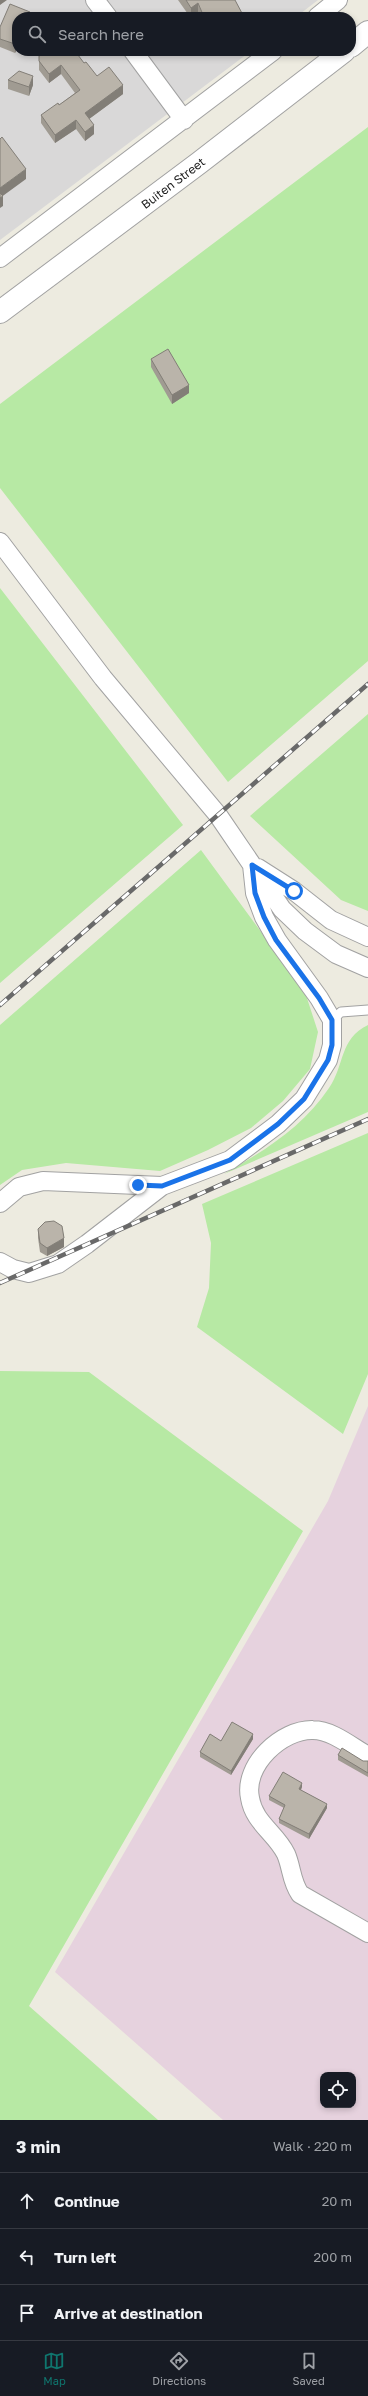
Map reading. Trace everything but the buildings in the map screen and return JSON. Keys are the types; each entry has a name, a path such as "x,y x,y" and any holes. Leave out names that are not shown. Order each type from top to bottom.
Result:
{"street":[{"path":"95,0 104,12"},
{"path":"323,12 338,0"},
{"path":"356,42 368,32"},
{"path":"137,56 184,120"},
{"path":"0,258 267,56"},
{"name":"Buiten Street","path":"0,312 199,163 338,56"},
{"path":"0,542 103,678 218,815 282,910 305,931 336,954 368,968"},
{"path":"252,865 294,891 331,920 368,937"},
{"path":"0,1262 13,1269 28,1273 58,1264 87,1244 162,1186 230,1160 278,1124 304,1099 328,1060 332,1045 332,1020 319,998 276,940 264,917 255,893 252,865"},
{"path":"0,1203 19,1187 43,1181 162,1186"},
{"path":"368,1756 335,1736 314,1730 294,1732 278,1741 261,1758 250,1784 249,1797 254,1813 264,1828 278,1841 286,1854 293,1884 300,1894 368,1933"}],"lane":[{"path":"332,1020 341,1012 368,1010"}],"shaded area":[{"path":"0,0 318,0 302,12 12,12 12,56 244,56 0,240"},
{"path":"368,1406 368,2120 223,2120 55,1972 328,1501"}],"green space":[{"path":"368,127 368,661 228,782 0,488 0,404"},
{"path":"0,588 183,825 0,983"},
{"path":"368,714 368,911 341,900 250,816"},
{"path":"201,850 305,992 318,1032 310,1069 283,1101 251,1128 208,1150 160,1171 66,1163 22,1170 0,1185 0,1025"},
{"path":"368,1025 368,1112 224,1174 268,1147 307,1115 329,1088 338,1070 347,1045 359,1031"},
{"path":"368,1133 368,1374 343,1434 197,1327 209,1288 211,1243 202,1204"},
{"path":"0,1371 89,1372 303,1531 29,2006 158,2120 0,2120"}],"railway":[{"path":"0,1005 368,684"},
{"path":"0,1283 368,1119"}],"route":[{"path":"138,1185 162,1186 185,1179 230,1160 278,1124 304,1099 328,1060 332,1045 332,1020 319,998 293,965 276,940 264,917 255,893 252,865 294,891"}]}
